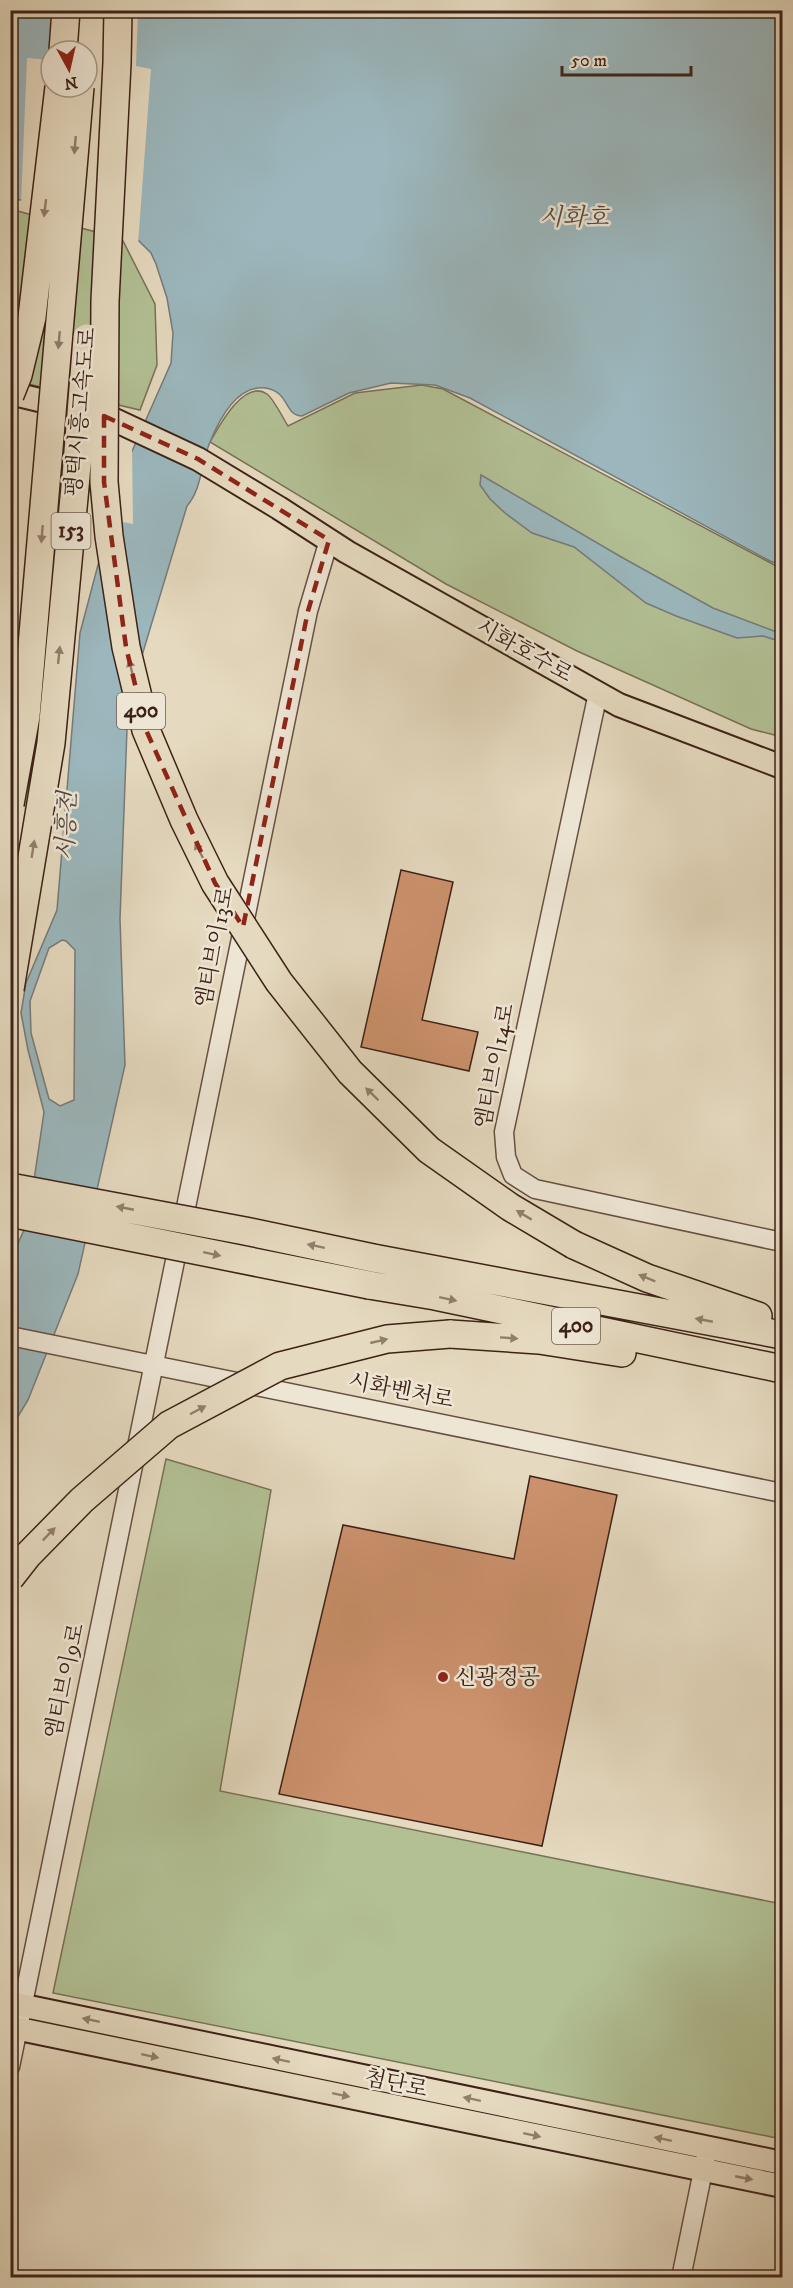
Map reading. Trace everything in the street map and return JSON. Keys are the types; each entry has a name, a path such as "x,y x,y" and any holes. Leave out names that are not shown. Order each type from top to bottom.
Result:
{"highway":[{"path":"64,39 66,10"},
{"path":"82,39 83,10"},
{"name":"평택시흥고속도로","path":"10,989 51,743 76,476 111,10"},
{"name":"400","path":"118,10 105,301 104,482 110,536 126,647 146,730 184,820 215,883 279,982 350,1072 429,1149 510,1207 574,1245 647,1278 750,1314 783,1322"},
{"path":"10,394 18,375 32,317 58,99"},
{"name":"평택시흥고속도로","path":"10,804 26,716 79,99"},
{"path":"10,1186 373,1258 783,1335"},
{"name":"400","path":"10,1213 369,1285 435,1296 783,1369"},
{"path":"10,1578 82,1500 169,1425 280,1366 387,1339 450,1334 539,1340 783,1378"}],"main road":[{"name":"시화호수로","path":"10,394 106,416 198,459 329,540 619,705 783,767"},
{"name":"첨단로","path":"17,2005 705,2159 783,2186"},
{"name":"첨단로","path":"14,2028 705,2159 783,2163"}],"street":[{"name":"엠티브이13로","path":"154,1366 308,611 329,540"},
{"name":"엠티브이14로","path":"598,693 504,1132 506,1157 513,1175 535,1189 783,1242"},
{"name":"시화벤처로","path":"10,1336 783,1493"},
{"name":"엠티브이9로","path":"10,2067 17,2005 154,1366"},
{"path":"681,2277 705,2159"}],"highlighted area":[{"path":"104,416 198,459 329,540 308,611 243,927 215,883 146,730 126,647 104,482"}],"green space":[{"path":"10,209 122,239 155,304 157,365 140,410 11,380"},
{"path":"422,385 443,389 782,569 782,737 751,729 577,651 446,584 210,442 233,407 241,398 250,393 258,391 267,394 288,426 355,393"},
{"path":"166,1459 271,1490 220,1791 782,1904 782,2139 53,1993"}],"water":[{"name":"시화호","path":"11,11 782,11 782,565 770,561 470,398 435,385 391,383 349,393 302,416 292,412 283,398 273,390 255,389 238,398 218,424 207,450 196,492 187,506 128,702 120,919 125,1065 78,1274 28,1400 11,1428 11,1259 28,1221 44,1112 21,1013 26,983 57,910 80,633 122,474 171,363 173,333 167,298 151,253 124,230 70,211 11,198","holes":["62,940 75,950 74,1100 60,1106 49,1099 31,1033 30,1001 49,948"]},
{"path":"481,475 713,608 782,634 782,642 763,636 737,638 646,603 574,547 532,533 505,513 490,499 480,485"}],"pier":[{"path":"53,11 138,11 136,66 151,69 138,244 111,227 21,203 27,58 39,59 39,99 99,99 99,39 51,39"},
{"path":"132,444 133,524 107,519 119,473"}],"building":[{"path":"401,870 453,882 422,1020 478,1032 469,1071 361,1047"},
{"name":"신광정공","path":"530,1476 617,1495 542,1846 279,1794 343,1525 514,1559"}],"place":[{"name":"신광정공","path":"443,1677"}],"water label":[{"name":"시흥천","path":"67,826"}]}
